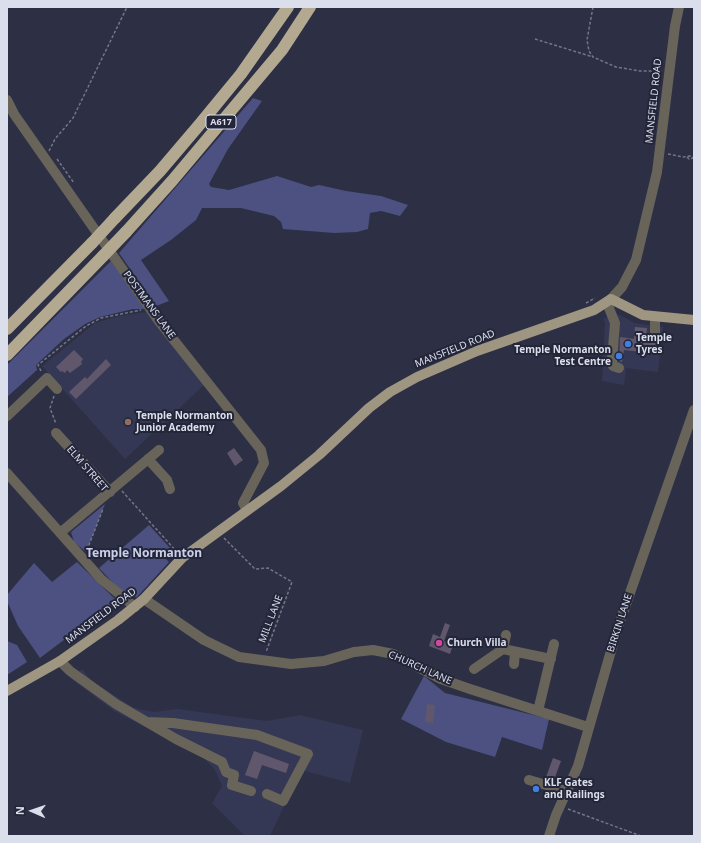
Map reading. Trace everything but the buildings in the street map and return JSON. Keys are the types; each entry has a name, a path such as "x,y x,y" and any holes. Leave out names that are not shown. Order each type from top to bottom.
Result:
{"highway":[{"name":"A617","path":"7,329 92,243 160,171 241,74 288,7"},
{"name":"A617","path":"7,355 126,232 172,181 282,50 310,7"}],"main road":[{"path":"609,301 644,315 694,320"},
{"name":"MANSFIELD ROAD","path":"7,691 60,661 135,607 182,558 281,486 319,455 369,408 390,392 446,363 594,310 609,301"}],"street":[{"name":"MANSFIELD ROAD","path":"609,301 622,287 636,260 660,153 675,26 679,7"},
{"name":"POSTMANS LANE","path":"7,100 14,114 151,310 261,450 264,463 244,502 246,510"},
{"path":"609,301 615,323 612,361 614,366 619,368"},
{"path":"655,316 655,334"},
{"path":"7,416 47,378 57,389"},
{"name":"BIRKIN LANE","path":"549,836 578,766 588,727 632,585 694,410"},
{"name":"ELM STREET","path":"56,433 113,489 60,533"},
{"path":"113,489 159,450"},
{"path":"148,459 167,480 170,489"},
{"path":"7,473 101,579 135,607"},
{"name":"CHURCH LANE","path":"144,599 204,640 239,657 291,664 324,661 354,652 380,652 393,654 448,681 588,727"},
{"path":"474,669 503,649 506,635"},
{"path":"538,711 554,644"},
{"path":"503,649 551,659"},
{"path":"514,664 516,652"},
{"path":"60,661 70,671 88,684 145,721 222,762 226,772 234,775 232,785 250,791"},
{"path":"145,721 173,723 257,735 308,754 283,801 267,794"},
{"path":"529,780 567,791"}],"path":[{"path":"45,158 55,139 72,118 127,7"},
{"path":"593,7 587,40 589,51 593,57"},
{"path":"535,39 593,57 616,66 640,71 670,71"},
{"path":"660,153 687,157 690,156 694,158"},
{"path":"45,380 38,365 86,326 101,318 134,311 151,310"},
{"path":"56,433 56,422 50,408 57,389"},
{"path":"83,560 113,489 182,558"},
{"name":"MILL LANE","path":"216,532 255,568 268,568 292,582 262,661"},
{"path":"561,805 576,813 641,836"}],"shaded area":[{"path":"253,98 262,101 228,149 209,184 211,187 229,190 277,176 311,187 319,185 381,196 408,205 400,216 381,211 370,213 368,229 357,232 334,233 283,229 281,222 274,216 241,208 202,208 196,220 171,240 141,260 169,301 156,306 119,253"},
{"path":"111,261 145,309 133,309 100,317 85,324 64,339 36,365 37,370 7,397 7,365"},
{"name":"Temple Normanton Junior Academy","path":"147,312 204,385 125,459 42,366 95,323 119,316"},
{"path":"620,315 635,323 663,327 658,372 626,368 624,385 602,381 605,323 603,318"},
{"path":"105,504 86,552 74,542 71,532"},
{"path":"149,525 171,549 164,557 169,562 137,597 130,597 116,586 99,568"},
{"path":"77,562 116,600 113,606 93,618 40,658 18,626 7,601 7,595 34,563 52,582"},
{"path":"7,641 17,645 27,662 7,675"},
{"path":"82,669 92,681 134,708 154,712 178,709 267,721 300,715 363,730 350,783 301,770 270,836 245,836 212,803 222,786 215,770 203,757 114,711 70,678"},
{"path":"424,676 445,693 549,719 542,750 502,737 495,757 446,742 401,719"}],"place":[{"name":"Temple Tyres","path":"628,344"},
{"name":"Temple Normanton Test Centre","path":"619,356"},
{"name":"Temple Normanton Junior Academy","path":"128,422"},
{"name":"Church Villa","path":"439,643"},
{"name":"KLF Gates and Railings","path":"536,789"}],"district":[{"name":"Temple Normanton","path":"144,554"}]}
